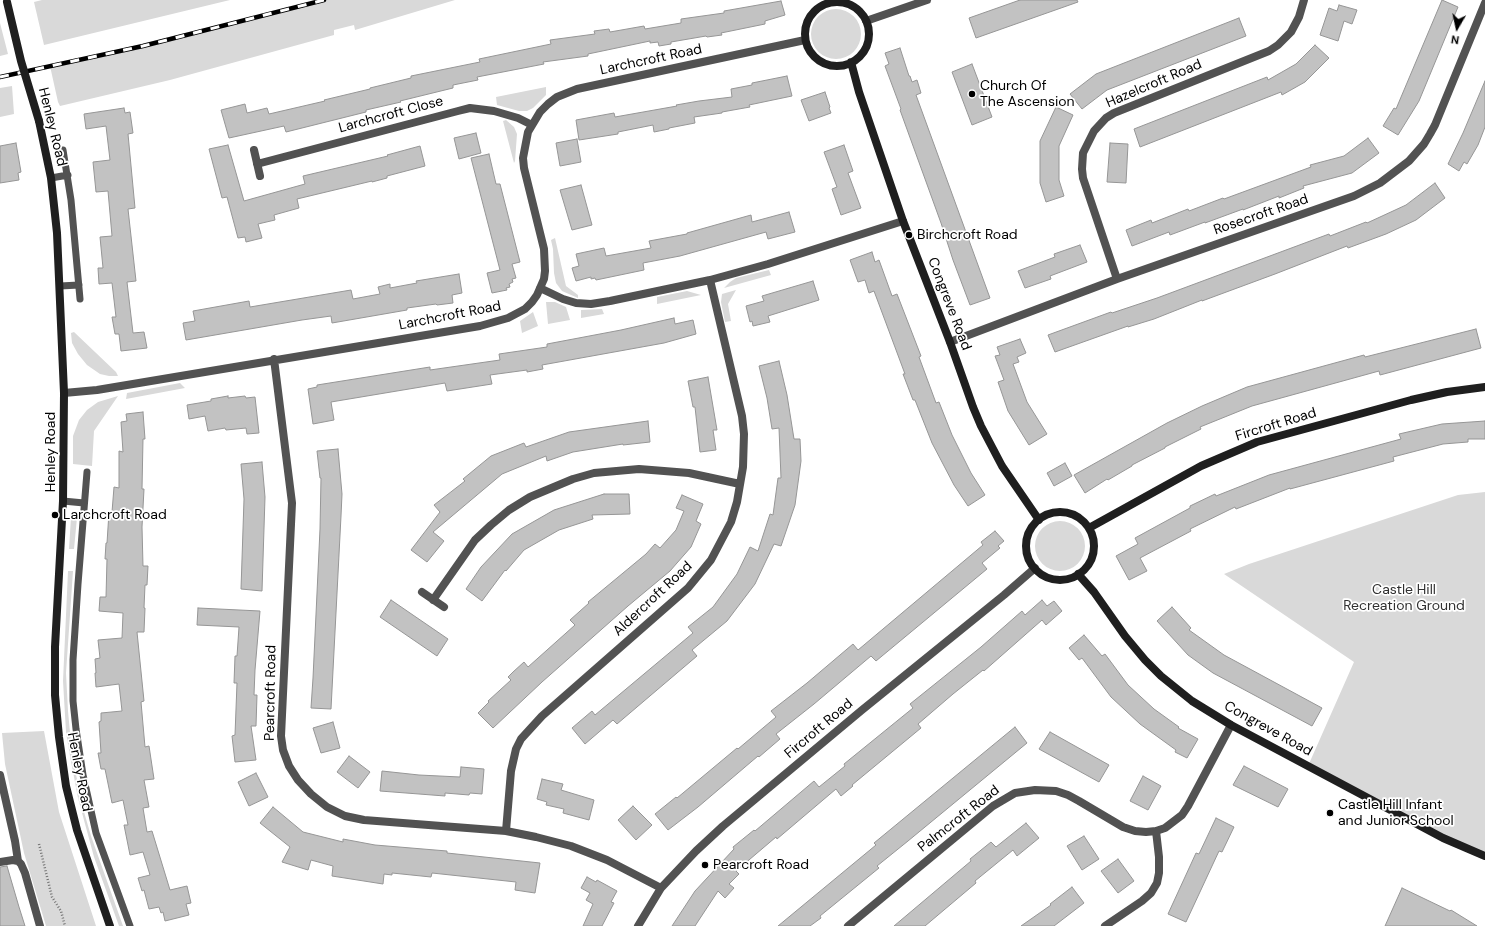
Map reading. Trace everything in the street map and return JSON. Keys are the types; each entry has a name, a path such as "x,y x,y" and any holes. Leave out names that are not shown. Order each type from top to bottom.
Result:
{"street":[{"path":"866,21 927,0"},
{"name":"Hazelcroft Road","path":"1117,279 1083,178 1082,169 1084,153 1094,131 1106,118 1114,113 1269,51 1278,45 1293,29 1299,17 1304,0"},
{"name":"Henley Road","path":"7,1 21,61 39,121 51,178 60,286 64,393 63,501 60,574 54,647 58,737 66,786 77,830 110,926"},
{"path":"831,1 848,4 862,14 869,31 865,49 859,57 851,62 837,66 823,63 814,57 808,50 805,40 806,25 813,12 831,1"},
{"name":"Rosecroft Road","path":"950,342 1117,279 1354,196 1380,183 1400,169 1421,148 1435,125 1485,3"},
{"name":"Larchcroft Road","path":"64,393 97,390 496,322 508,318 525,308 537,295 546,270 544,249 524,168 523,158 525,142 532,125 540,112 548,104 557,97 577,89 805,40"},
{"name":"Congreve Road","path":"851,62 903,221 950,342 972,407 1002,466 1039,520"},
{"name":"Larchcroft Close","path":"257,164 470,108 494,110 518,118 532,125"},
{"path":"254,150 260,176"},
{"path":"540,288 568,301 591,304 710,280 768,264 903,221"},
{"name":"Aldercroft Road","path":"506,831 511,771 516,749 521,739 542,716 688,588 714,555 731,522 740,484 744,452 742,416 710,280"},
{"name":"Pearcroft Road","path":"274,359 292,503 281,736 289,766 298,780 311,794 327,807 345,816 364,820 506,831 536,837 571,846 607,860 661,888"},
{"name":"Fircroft Road","path":"1089,528 1201,466 1257,442 1412,400 1447,392 1485,387"},
{"path":"433,600 474,540 491,525 509,510 530,497 573,479 594,473 639,469 689,473 740,484"},
{"path":"1056,512 1065,512 1078,518 1089,528 1094,544 1093,553 1085,569 1070,578 1060,580 1042,574 1034,568 1028,556 1027,543 1033,526 1039,520 1056,512"},
{"name":"Fircroft Road","path":"638,926 661,888 696,851 723,826 1004,595 1034,568"},
{"name":"Congreve Road","path":"1078,574 1094,592 1138,652 1161,676 1192,701 1232,725 1443,838 1485,856"},
{"path":"422,592 444,607"},
{"name":"Palmcroft Road","path":"848,926 993,806 1015,793 1035,790 1056,792 1079,801 1123,827 1135,831 1156,831 1166,828 1182,815 1188,806 1232,725"},
{"path":"0,775 18,861 25,873 40,926"},
{"path":"1106,926 1142,901 1151,893 1157,883 1159,873 1159,857 1156,831"},
{"path":"0,862 7,860 18,861"}],"lane":[{"path":"63,150 68,175 80,299"},
{"path":"51,178 68,175"},
{"path":"60,286 79,285"},
{"path":"87,472 78,584 73,701 83,775 96,833 130,926"},
{"path":"63,501 84,503"}],"path":[{"path":"39,844 52,896 61,911 65,926"}],"green space":[{"path":"42,0 230,0 44,45 34,2"},
{"path":"321,0 455,0 355,30 354,25 334,30 334,35 170,80 60,106 58,102 50,66"},
{"path":"836,9 850,13 857,20 861,34 857,48 850,55 836,59 822,55 815,48 811,34 815,20 822,13"},
{"path":"0,23 8,54 0,56"},
{"path":"12,86 14,114 0,117 0,88"},
{"path":"546,87 546,95 533,108 527,111 519,111 497,105 496,97"},
{"path":"506,120 514,127 517,134 514,163 503,121"},
{"path":"555,238 566,286 578,295 578,298 562,291 556,283 551,240"},
{"path":"769,270 771,275 724,288 736,278"},
{"path":"736,290 728,304 731,321 725,322 721,302 722,294"},
{"path":"687,291 701,295 657,304 657,297"},
{"path":"546,302 555,302 566,307 570,320 548,324"},
{"path":"602,309 604,314 581,318 581,310"},
{"path":"533,312 538,326 522,333 520,321"},
{"path":"74,332 116,372 118,376 100,374 87,365 78,354 72,343 71,333"},
{"path":"180,383 185,388 126,399 127,393"},
{"path":"118,396 94,431 92,466 73,464 73,436 79,420 87,410 98,402"},
{"name":"Castle Hill Recreation Ground","path":"1485,492 1485,856 1308,766 1354,662 1224,574 1249,564 1458,495"},
{"path":"73,515 77,518 74,549 69,549 71,517"},
{"path":"1060,521 1074,525 1081,532 1085,546 1081,560 1074,567 1060,571 1046,567 1039,560 1035,546 1039,532 1046,525"},
{"path":"68,571 73,571 66,673 72,754 82,805 91,836 123,926 119,926 94,857 78,798 66,732 63,681"},
{"path":"44,731 59,812 96,926 46,926 24,853 5,764 2,733"}],"building":[{"path":"1020,0 1077,0 1078,2 976,38 969,18"},
{"path":"1442,0 1458,7 1419,101 1398,135 1383,126 1394,108 1396,109"},
{"path":"781,1 785,15 765,21 765,24 721,33 722,35 671,42 671,44 659,46 658,42 650,43 650,41 588,54 588,56 543,62 544,64 477,77 478,80 453,85 453,88 286,132 284,126 229,138 221,110 245,104 247,113 267,108 269,114 370,89 411,78 411,76 480,62 479,59 551,44 550,40 595,34 594,31 609,29 610,32 644,26 645,29 681,23 681,19 724,13 724,11"},
{"path":"1339,5 1357,10 1352,24 1344,21 1338,41 1320,35 1329,8 1337,11"},
{"path":"1239,18 1246,36 1107,90 1082,109 1070,94 1096,74"},
{"path":"1315,45 1329,58 1305,82 1282,95 1281,92 1140,147 1134,129 1267,77 1268,80 1296,64"},
{"path":"900,48 912,82 917,80 921,93 916,95 990,298 970,305 885,66 889,64 885,53"},
{"name":"Church Of The Ascension","path":"972,64 992,117 972,125 952,72"},
{"path":"787,76 792,96 749,105 750,107 722,113 694,117 695,123 669,129 654,132 653,125 618,132 618,134 579,140 576,120 614,113 615,117 699,101 732,97 731,89"},
{"path":"1485,81 1485,127 1478,145 1467,164 1464,162 1459,171 1448,164"},
{"path":"825,92 831,113 809,121 801,100"},
{"path":"1056,107 1073,115 1059,146 1059,180 1064,196 1046,202 1040,183 1040,141"},
{"path":"124,108 125,113 130,112 133,133 128,134 135,208 128,209 136,281 127,282 133,333 144,332 147,348 121,351 119,334 115,334 112,317 116,317 112,283 99,284 98,268 103,268 100,237 112,236 108,191 96,192 93,162 110,160 106,126 86,129 84,114"},
{"path":"476,133 481,153 459,159 454,138"},
{"path":"1368,138 1379,153 1352,173 1303,186 1304,188 1279,198 1279,196 1170,235 1169,232 1132,246 1126,230 1151,220 1152,223 1188,209 1189,211 1223,198 1224,199 1311,167 1310,165 1344,156"},
{"path":"577,139 581,162 560,166 556,143"},
{"path":"16,143 21,172 18,173 19,180 0,183 0,146"},
{"path":"1110,143 1128,144 1126,183 1107,182"},
{"path":"228,145 244,201 305,184 303,176 388,156 387,155 420,146 425,166 387,176 387,178 372,182 297,199 299,208 274,215 275,220 258,224 262,238 246,242 245,237 238,238 227,197 222,198 209,149"},
{"path":"844,145 853,171 848,173 861,208 841,215 832,189 837,187 824,152"},
{"path":"489,154 496,184 500,184 520,262 512,264 516,278 512,279 513,282 509,284 510,287 506,288 507,290 492,293 487,273 500,270 471,158"},
{"path":"1435,183 1445,198 1416,220 1386,234 1348,248 1347,246 1154,319 1128,326 1055,352 1048,335 1111,312 1112,313 1157,298 1329,234 1330,236 1366,222 1367,223 1406,205"},
{"path":"581,185 592,225 572,230 560,190"},
{"path":"789,212 795,232 768,239 766,232 680,256 643,263 644,270 596,280 595,278 591,279 591,277 576,281 572,268 579,266 576,254 604,248 606,256 651,248 649,241 687,234 751,215 752,222"},
{"path":"1080,245 1087,262 1050,276 1051,279 1025,288 1018,271 1055,257 1054,254"},
{"path":"872,252 875,262 879,260 892,296 897,294 921,356 919,357 936,403 939,402 952,435 971,473 985,495 968,506 954,485 932,443 915,400 913,400 903,374 905,374 874,291 869,293 865,280 858,282 850,260"},
{"path":"459,274 462,293 452,295 453,303 407,308 407,310 332,323 331,316 302,320 186,340 183,323 195,321 193,311 249,301 250,307 351,290 353,299 380,294 378,287 390,284 390,288 417,283 416,281"},
{"path":"813,281 819,300 768,316 770,322 753,326 752,321 750,322 746,306 764,301 762,296"},
{"path":"674,318 675,324 693,320 696,334 664,343 542,365 543,369 490,375 492,384 447,391 445,383 331,402 334,420 313,424 308,389 317,387 317,385 430,367 430,370 500,360 499,354 547,347 547,344"},
{"path":"1476,329 1481,348 1380,375 1379,371 1252,406 1200,427 1201,429 1132,465 1085,493 1074,475 1167,423 1247,387 1364,355 1365,357"},
{"path":"1020,339 1026,353 1017,357 1019,362 1013,364 1027,402 1047,434 1029,445 1008,411 998,382 1004,380 995,356 1000,355 997,347"},
{"path":"779,361 787,395 794,439 800,439 801,461 795,505 781,546 774,544 755,584 727,621 692,650 697,656 617,724 613,720 585,744 572,728 592,711 595,715 693,633 688,627 713,607 737,574 750,547 758,551 770,514 773,515 778,478 781,478 779,428 772,429 767,398 759,366"},
{"path":"708,377 717,430 713,430 716,450 700,452 695,407 693,407 688,381"},
{"path":"228,396 228,398 245,396 246,398 255,397 259,433 247,434 246,428 226,430 225,428 208,431 205,416 189,419 187,405 211,401 211,399"},
{"path":"143,412 145,439 143,439 142,489 144,489 142,527 143,566 148,566 147,585 145,585 144,632 137,632 144,701 141,702 145,747 149,746 154,779 144,780 149,807 143,808 147,832 152,831 170,890 187,886 191,903 186,904 189,915 165,921 163,912 161,913 159,907 149,909 144,890 142,891 138,878 150,875 143,852 130,855 124,825 128,825 123,800 112,803 105,769 101,769 98,753 101,753 99,722 101,721 101,713 122,711 119,684 96,687 95,673 95,659 100,658 98,640 122,638 123,613 99,611 100,597 106,597 107,559 105,559 109,512 112,512 114,487 119,488 119,451 123,452 121,422 127,421 126,414"},
{"path":"648,421 650,442 623,444 573,452 547,461 546,456 502,474 433,532 444,541 427,562 411,550 440,512 434,505 465,481 463,479 491,456 524,443 526,447 569,432"},
{"path":"1485,421 1485,439 1468,439 1468,442 1443,444 1393,457 1394,461 1290,488 1236,509 1235,507 1190,529 1191,531 1140,558 1147,571 1129,580 1116,556 1138,544 1135,538 1190,508 1190,506 1215,494 1216,496 1269,475 1401,439 1399,434 1442,424"},
{"path":"338,449 342,494 331,709 311,708 320,529 321,478 317,451"},
{"path":"262,462 265,497 262,591 241,589 244,499 241,464"},
{"path":"1065,463 1072,476 1054,486 1047,473"},
{"path":"604,494 629,494 630,514 592,515 593,519 559,530 524,550 506,571 505,570 482,601 466,589 481,567 512,534 554,510"},
{"path":"682,495 703,504 696,521 701,524 691,547 670,571 542,682 493,728 478,713 489,702 488,701 511,680 508,677 524,662 528,667 575,625 570,620 589,603 588,602 646,554 655,544 660,548 676,530 684,511 676,508"},
{"path":"995,531 1004,541 998,546 1000,548 982,563 987,569 876,661 871,656 776,734 780,739 759,757 758,756 698,807 668,830 655,814 676,797 677,798 776,717 771,711 853,644 858,650 983,545 981,542"},
{"path":"391,600 448,639 437,656 380,617"},
{"path":"1042,600 1047,606 1054,601 1062,611 1046,625 1042,620 984,671 983,670 953,694 918,724 921,728 852,785 853,786 841,796 836,789 777,839 776,837 736,871 739,874 729,884 734,888 725,898 718,891 695,926 672,926 695,891 734,849 733,847 754,830 755,831 814,781 819,787 845,766 844,764 913,708 910,704 981,647 1022,611 1025,615"},
{"path":"1172,607 1191,628 1189,630 1224,655 1322,708 1312,726 1213,673 1188,655 1157,621"},
{"path":"198,608 260,611 254,695 257,695 256,726 251,726 256,760 235,762 232,736 235,735 237,683 234,683 235,656 237,656 239,627 197,625"},
{"path":"1084,635 1102,656 1105,654 1128,685 1154,709 1179,727 1178,728 1198,739 1187,758 1175,752 1176,750 1140,724 1111,697 1082,658 1079,660 1069,648"},
{"path":"333,722 340,748 321,753 313,728"},
{"path":"1015,727 1027,743 877,866 879,868 820,916 821,918 810,926 778,926 876,845 874,843"},
{"path":"1050,732 1109,765 1099,782 1039,749"},
{"path":"349,756 370,772 358,788 337,772"},
{"path":"1244,766 1288,789 1278,807 1233,785"},
{"path":"461,767 484,769 482,794 470,793 469,795 445,793 445,796 380,791 382,771 460,777"},
{"path":"256,773 268,797 249,806 238,782"},
{"path":"1143,776 1161,786 1148,810 1130,801"},
{"path":"542,779 563,784 561,790 594,800 589,820 563,813 564,809 546,805 547,802 537,799"},
{"path":"633,806 652,825 636,840 618,820"},
{"path":"273,807 303,832 343,842 343,839 375,845 447,851 447,853 540,863 535,893 515,890 516,882 432,873 431,877 392,873 392,875 384,874 383,884 332,876 333,866 311,860 308,870 282,862 290,847 260,823"},
{"path":"1216,818 1234,827 1222,852 1219,851 1186,922 1168,914 1196,853 1199,854"},
{"path":"1026,823 1039,838 1017,856 1013,850 975,881 976,883 925,926 894,926 971,861 970,859 991,842 996,847"},
{"path":"1084,836 1099,859 1082,870 1067,846"},
{"path":"1118,859 1134,881 1118,893 1101,871"},
{"path":"7,866 25,926 0,926 0,867"},
{"path":"587,877 596,882 597,880 617,891 611,902 614,903 602,926 583,926 593,904 586,900 590,893 581,888"},
{"path":"1072,887 1084,903 1054,926 1021,926 1051,905 1050,904"},
{"path":"1402,888 1450,911 1451,910 1477,926 1385,926"}],"railway":[{"path":"0,77 143,46 324,0"}],"place":[{"name":"Church Of The Ascension","path":"972,94"},
{"name":"Birchcroft Road","path":"909,235"},
{"name":"Larchcroft Road","path":"55,515"},
{"name":"Castle Hill Infant and Junior School","path":"1330,813"},
{"name":"Pearcroft Road","path":"705,865"}]}
